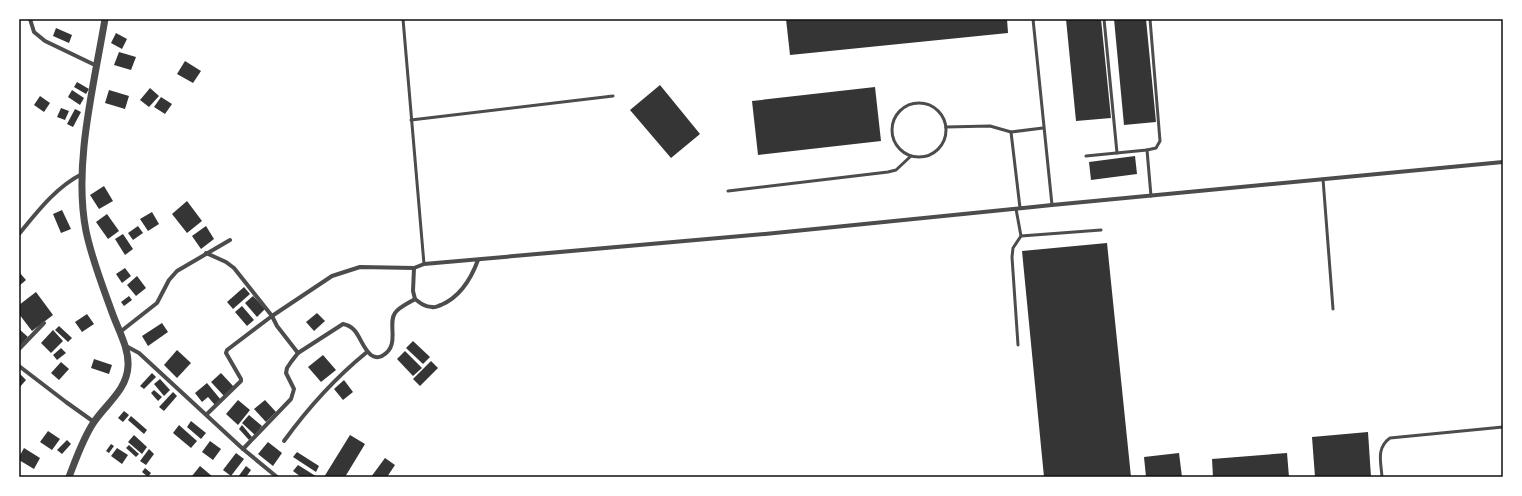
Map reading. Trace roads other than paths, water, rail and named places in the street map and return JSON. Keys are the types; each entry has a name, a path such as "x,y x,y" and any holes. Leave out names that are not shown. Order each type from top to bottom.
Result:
{"street":[{"path":"30,19 34,32 46,41 97,66"},
{"path":"69,477 84,439 94,422 123,384 128,366 125,345 92,256 82,204 82,164 105,19"},
{"path":"207,414 241,382 242,379 226,353 227,350 272,316 332,276 360,267 414,268 424,264 765,234 1503,162"},
{"path":"19,234 39,210 67,183 82,174"},
{"path":"120,332 157,303 169,280 177,271 230,240"},
{"path":"206,253 226,262 234,268 272,316 277,326 298,353"},
{"path":"414,268 413,291 415,299 426,306 433,308 452,299 467,283 478,260"},
{"path":"244,449 291,399 294,389 286,374 287,368 298,353 343,324 348,325 357,332 367,352 374,357 379,357 385,354 390,348 393,339 394,330 392,322 394,314 415,299"},
{"path":"19,349 44,323"},
{"path":"125,345 139,353 244,449 277,477"},
{"path":"284,441 319,396 367,352"},
{"path":"19,366 94,422"}],"lane":[{"path":"403,19 424,264"},
{"path":"1033,19 1052,205"},
{"path":"1104,19 1117,153"},
{"path":"1086,156 1147,150 1156,148 1160,141 1150,19"},
{"path":"411,120 613,96"},
{"path":"920,102 932,106 942,115 946,127 944,140 936,151 924,157 911,156 900,150 893,139 891,126 896,113 907,105 920,102"},
{"path":"946,127 990,126 1011,132 1043,128"},
{"path":"1011,132 1021,236 1013,248 1012,257 1018,345"},
{"path":"1147,150 1151,196"},
{"path":"728,191 888,172 896,170 911,156"},
{"path":"1324,179 1333,308"},
{"path":"1021,236 1101,230"},
{"path":"1382,477 1380,450 1384,442 1390,438 1503,427"}]}
